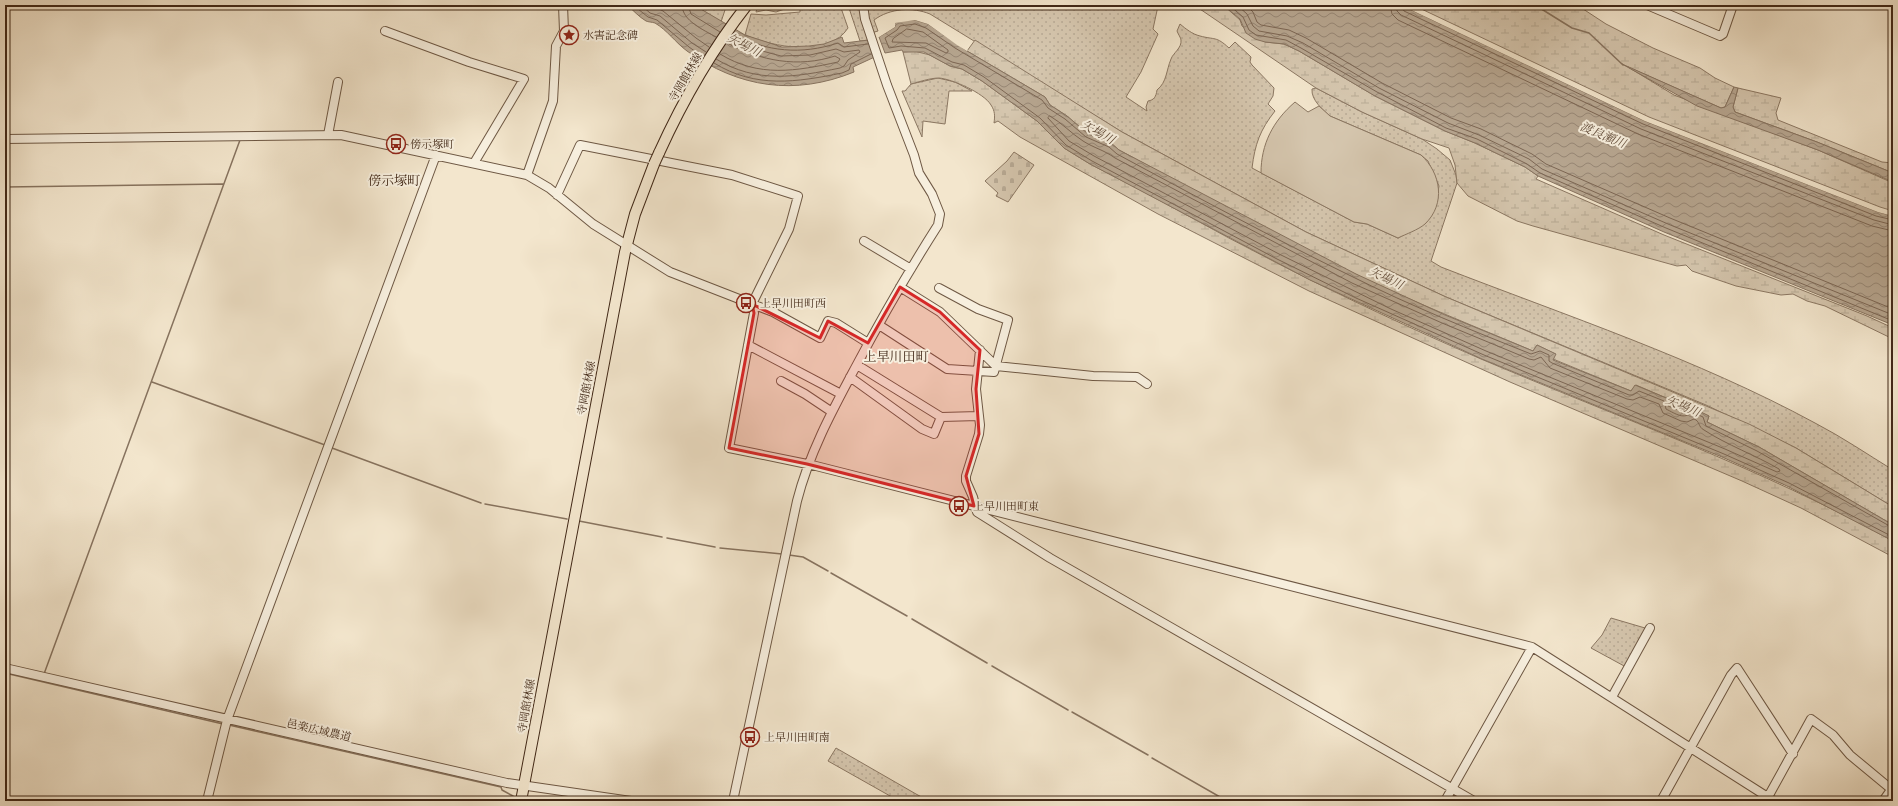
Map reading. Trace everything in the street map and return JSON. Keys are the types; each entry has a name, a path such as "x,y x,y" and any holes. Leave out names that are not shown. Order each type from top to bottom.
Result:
{"main road":[{"name":"寺岡館林線","path":"521,801 626,245 654,164 694,82 747,5"}],"street":[{"path":"527,175 553,101 556,46 564,31 563,5"},
{"path":"732,801 797,501 807,464 868,343 924,246 938,225 940,214 932,194 919,173 914,155 870,37 864,18 863,5"},
{"path":"1647,5 1720,36 1723,34 1733,5"},
{"path":"385,31 468,62 524,79 474,164"},
{"path":"328,135 338,82"},
{"path":"5,139 345,135 527,175 543,184 593,224 670,272 773,312 820,338 828,321 836,323 868,343"},
{"path":"557,195 580,145 732,175 798,196 790,229 752,304 754,313 729,448 807,464 1532,647 1771,799 1811,719 1833,735 1858,762 1892,788 1883,801"},
{"path":"207,801 227,720 436,155"},
{"path":"864,241 911,269"},
{"path":"900,287 940,312 996,366 1093,376 1137,377 1147,384"},
{"path":"879,325 947,369 994,372 1008,320 978,309 939,288"},
{"path":"748,345 841,394"},
{"path":"980,350 976,389 979,434 966,476 966,481 973,497 974,506 982,515 1050,558 1474,801"},
{"path":"857,365 941,417 979,416"},
{"path":"850,377 922,429 934,434 941,417"},
{"path":"781,381 806,394 832,412"},
{"path":"1612,697 1650,628"},
{"path":"1446,801 1532,647"},
{"name":"邑楽広域農道","path":"5,668 227,720 523,786 631,801"},
{"path":"1661,801 1732,672 1737,668 1793,754"}],"highlighted area":[{"path":"900,287 940,312 980,350 976,389 979,434 966,476 974,506 807,464 729,448 754,313 752,304 820,338 828,321 868,343"}],"green space":[{"path":"694,5 722,5 726,7 721,22"},
{"path":"758,5 796,5 776,12 766,10 756,12"},
{"path":"807,5 840,5 848,28 839,37 828,43 814,47 785,46 745,35 751,14 766,15 800,12 800,9"},
{"path":"848,5 861,5 869,40 860,41"},
{"path":"865,5 1157,5 1153,29 1158,34 1141,72 1126,97 1147,111 1146,107 1148,101 1153,99 1157,90 1165,80 1169,63 1180,46 1181,39 1177,31 1180,24 1194,34 1218,40 1229,48 1235,42 1251,57 1250,62 1252,65 1274,88 1273,96 1268,104 1275,111 1259,138 1252,168 1354,222 1367,224 1398,238 1426,223 1435,208 1439,186 1428,161 1421,155 1330,116 1315,101 1312,89 1316,88 1362,112 1422,139 1450,160 1456,175 1457,183 1431,261 1441,267 1678,358 1770,400 1815,423 1893,470 1893,507 1796,448 1706,405 1446,297 1306,232 1122,132 930,14 916,10 902,10 887,13 874,20 878,31 871,33"},
{"path":"1194,5 1223,5 1240,20 1242,26 1265,42 1284,44 1299,51 1375,96 1445,131 1475,143 1525,167 1538,176 1536,179 1664,235 1867,316 1893,328 1893,339 1825,306 1807,301 1793,294 1781,295 1736,286 1692,271 1686,265 1677,266 1517,221 1468,196 1457,183 1455,165 1449,148 1422,139 1362,112 1316,88"},
{"path":"1413,5 1577,5 1606,24 1653,48 1700,68 1715,78 1734,87 1725,107 1721,108 1628,67 1674,95 1818,150 1893,183 1893,211 1649,117"},
{"path":"975,40 1122,132 1306,232 1446,297 1749,424 1796,448 1893,507 1893,525 1759,447 1707,422 1709,416 1689,407 1686,413 1668,406 1671,400 1636,385 1631,391 1553,359 1555,354 1537,345 1533,351 1421,304 1355,274 1236,213 1119,150 1111,143 1088,134 1067,116 1050,105 1045,97 967,51"},
{"path":"914,51 930,55 950,66 962,69 982,81 1037,121 1064,148 1090,164 1252,250 1352,300 1455,348 1690,445 1792,490 1893,541 1893,557 1801,508 1742,481 1510,382 1309,291 1158,214 1020,137 998,121 994,123 995,118 991,105 975,91 952,81 939,78 928,79 911,84 903,52"},
{"path":"938,78 955,82 972,91 949,91 945,124 923,121 922,137 902,91 905,91 911,84"},
{"path":"1738,88 1781,98 1776,113 1778,120 1882,162 1893,163 1893,173 1817,142 1735,112 1733,107"},
{"path":"1295,102 1308,112 1319,106 1330,116 1421,155 1428,162 1437,179 1438,189 1436,207 1432,216 1425,224 1398,238 1367,224 1354,222 1261,173 1263,152 1270,134 1280,117"},
{"path":"1014,152 1034,165 1008,202 996,196 998,193 985,181 1007,161"},
{"path":"1611,618 1645,628 1646,634 1626,667 1591,648 1602,635"},
{"path":"836,748 929,801 899,801 828,761"}],"water":[{"name":"矢場川","path":"627,5 694,5 745,35 782,47 824,44 842,37 844,43 869,40 879,55 853,67 854,72 832,80 789,86 747,80 707,64 683,48 655,23 643,19"},
{"name":"渡良瀬川","path":"1223,5 1401,5 1645,121 1878,212 1893,216 1893,325 1664,232 1538,176 1525,167 1475,143 1445,131 1375,96 1299,51 1284,44 1265,42 1255,39 1246,33 1240,19"},
{"path":"906,20 915,20 928,24 967,51 1045,97 1050,105 1067,116 1088,134 1111,143 1119,150 1356,274 1445,315 1533,351 1537,345 1556,354 1553,360 1631,391 1635,385 1671,400 1668,406 1685,413 1689,406 1709,416 1707,422 1759,447 1893,525 1893,541 1787,486 1722,457 1482,359 1310,280 1090,164 1064,148 1037,121 982,81 962,69 950,66 924,52 903,52 902,50 885,53 879,37 895,27 894,23"},
{"path":"1622,64 1721,108 1725,107 1734,87 1738,88 1733,107 1735,112 1817,142 1893,173 1893,182 1818,150 1697,106"}],"pier":[{"path":"1401,5 1406,5 1645,119 1878,210 1893,214 1893,216 1878,212 1645,121"},
{"path":"905,18 916,18 929,23 968,50 967,51 957,45 928,24 915,20 895,23 895,27 879,37 879,35 893,26 893,22"}],"waterway":[{"path":"1535,5 1572,28 1589,33 1623,65"},
{"path":"44,674 240,140"},
{"path":"5,187 223,184"},
{"path":"152,382 325,445"},
{"path":"332,448 481,503"},
{"path":"485,504 567,519"},
{"path":"579,521 662,537"},
{"path":"667,538 715,547"},
{"path":"720,548 782,554"},
{"path":"789,555 803,557 828,571"},
{"path":"831,573 907,616"},
{"path":"912,619 987,663"},
{"path":"992,666 1068,710"},
{"path":"5,673 223,724"},
{"path":"1072,712 1148,755"},
{"path":"229,725 501,787 502,790 513,796 512,801"},
{"path":"1152,758 1227,801"}],"place":[{"name":"水害記念碑","path":"569,35"},
{"name":"傍示塚町","path":"396,144"},
{"name":"上早川田町西","path":"746,303"},
{"name":"上早川田町東","path":"959,506"},
{"name":"上早川田町南","path":"750,737"}],"district":[{"name":"傍示塚町","path":"394,180"},
{"name":"上早川田町","path":"896,356"}]}
